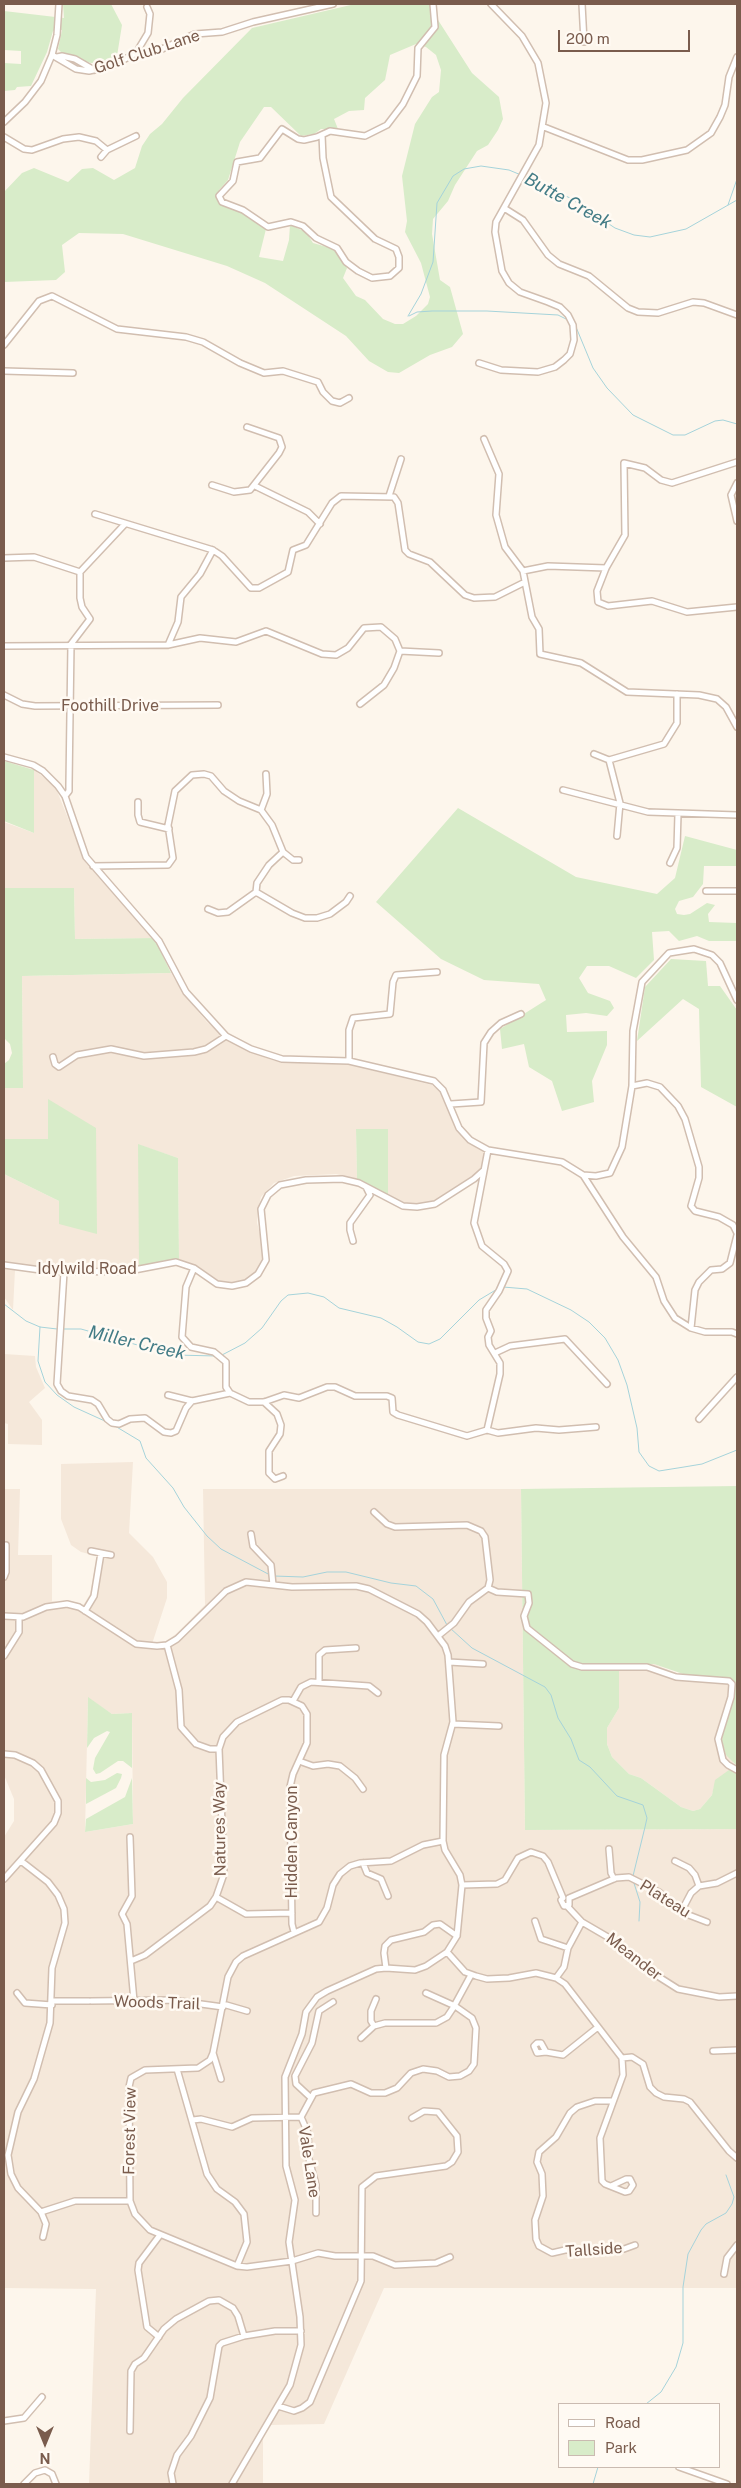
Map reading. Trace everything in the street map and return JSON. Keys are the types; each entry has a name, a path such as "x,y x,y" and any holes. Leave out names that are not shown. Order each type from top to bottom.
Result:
{"street":[{"path":"4,122 25,102 41,81 55,56 59,4"},
{"name":"Golf Club Lane","path":"55,56 60,61 79,70 94,70 108,67 136,53 162,49 194,34 222,32 253,22 333,4"},
{"path":"322,135 323,158 331,196 375,239 396,249 399,257 399,268 390,276 372,278 358,272 346,262 337,248 316,238 303,226 291,222 268,227 248,213 222,202 220,194 233,181 237,162 260,158 282,129 304,140 330,131 361,137 370,135 387,125 411,90 417,76 421,43 435,27 433,4"},
{"path":"479,363 501,370 538,372 555,367 564,360 570,354 574,340 573,325 568,315 560,308 520,292 505,278 495,232 496,222 539,145 544,127 546,103 538,63 522,36 491,4"},
{"path":"582,4 584,42"},
{"path":"136,53 148,33 150,14 147,7"},
{"path":"55,56 71,58 94,70"},
{"path":"544,127 628,160 642,160 686,150 711,133 720,117 726,104 729,77 737,57"},
{"path":"79,70 82,64"},
{"path":"101,156 107,150 136,136"},
{"path":"4,137 24,149 32,150 63,139 79,137 96,141 107,150"},
{"path":"504,208 523,220 548,255 559,264 589,276 628,308 638,312 658,313 694,302 716,305 737,315"},
{"path":"4,345 39,301 52,296 117,329 186,337 203,342 240,363 264,373 283,371 318,382 323,392 332,401 340,403 349,398"},
{"path":"4,371 73,372"},
{"path":"212,485 241,492 255,486 279,454 282,441 246,427"},
{"path":"484,439 499,474 496,515 505,547 523,571 532,617 539,629 540,654 581,663 627,692 699,694 717,698 726,707 737,726"},
{"path":"389,496 401,459"},
{"path":"737,462 672,483 661,480 645,468 624,463 625,535 606,568 597,591 598,602 608,606 652,601 687,612 737,607"},
{"path":"737,483 730,495 737,521"},
{"path":"255,486 308,512 320,524"},
{"path":"95,514 213,550 222,556 251,588 255,589 288,572 293,550 306,545 332,503 341,496 389,496 394,497 398,503 405,550 430,562 465,595 474,598 495,597 525,582"},
{"path":"65,796 69,791 71,644 90,619 82,607 80,598 80,572 125,524"},
{"path":"168,645 178,622 183,591 200,574 213,550"},
{"path":"4,558 34,557 80,572"},
{"path":"523,571 548,566 606,568"},
{"path":"4,646 71,644 168,645 200,638 236,642 266,631 322,654 336,655 348,648 364,628 380,627 395,639 400,651 394,668 384,685 360,704"},
{"path":"400,651 439,653"},
{"path":"594,754 609,760 664,744 677,723 678,694"},
{"name":"Foothill Drive","path":"4,695 22,704 71,706 218,705"},
{"path":"4,757 33,765 43,771 65,796 80,844 93,866 159,941 186,992 226,1036 251,1049 282,1059 350,1061 434,1081 443,1090 451,1104 459,1128 470,1140 488,1150 562,1162 582,1175 623,1237 656,1277 670,1313 685,1326 705,1332 732,1332 737,1334"},
{"path":"609,760 620,803 617,836"},
{"path":"93,866 168,865 173,858 169,829 175,791 192,775 204,774 211,776 224,791 260,810 272,825 283,852 293,860 299,860"},
{"path":"260,810 267,794 266,774"},
{"path":"563,790 620,803 648,812 737,815"},
{"path":"138,802 140,822 169,829"},
{"path":"670,863 677,848 678,814"},
{"path":"208,909 228,912 256,892 257,883 269,865 283,852"},
{"path":"706,891 737,891"},
{"path":"256,892 292,913 305,918 316,918 330,914 350,896"},
{"path":"582,1175 596,1176 610,1173 617,1162 622,1147 632,1086 633,1031 642,982 669,953 694,949 712,955 720,963 737,1000"},
{"path":"350,1061 349,1030 353,1018 390,1014 393,982 396,975 436,972"},
{"path":"451,1104 481,1102 484,1043 491,1032 501,1023 520,1014"},
{"path":"53,1057 55,1064 58,1066 77,1055 111,1049 144,1056 194,1052 206,1049 226,1036"},
{"path":"632,1086 647,1083 660,1087 678,1106 685,1119 699,1167 699,1178 691,1206 695,1211 719,1217 733,1225 737,1234 730,1263 722,1269 711,1270 698,1282 695,1290 691,1328"},
{"path":"487,1430 500,1374 500,1363 489,1345 488,1337 491,1331 486,1318 486,1310 499,1291 508,1271 504,1264 482,1246 474,1223 488,1150"},
{"name":"Idylwild Road","path":"4,1265 64,1272 129,1271 176,1262 194,1268 218,1284 232,1286 246,1283 258,1274 266,1260 261,1209 268,1194 280,1185 306,1180 342,1179 366,1186 403,1206 417,1207 435,1204 484,1170"},
{"path":"353,1241 350,1223 370,1195 366,1186"},
{"path":"194,1268 186,1287 182,1337 192,1347 214,1352 226,1362 226,1387 230,1393 248,1402 264,1402 284,1395 300,1398 328,1387 335,1387 349,1395 388,1396 392,1398 393,1412 398,1415 467,1436 487,1430 498,1433 536,1428 559,1430 596,1427"},
{"path":"64,1272 57,1384 61,1391 68,1396 92,1400 98,1404 106,1419 112,1423 119,1424 130,1419 145,1418 164,1432 171,1433 176,1431 186,1408 192,1401"},
{"path":"495,1353 510,1346 564,1339 607,1384"},
{"path":"699,1419 737,1377"},
{"path":"168,1395 192,1401 230,1393"},
{"path":"264,1402 277,1414 281,1425 280,1434 269,1451 269,1473 276,1479 283,1476"},
{"path":"374,1512 387,1524 395,1526 467,1526 482,1531 487,1544 490,1580 488,1588 469,1602 454,1623 438,1636"},
{"path":"251,1534 253,1546 271,1565 273,1585"},
{"path":"4,1577 6,1572 6,1545"},
{"path":"91,1551 111,1554"},
{"path":"85,1611 94,1596 101,1553"},
{"path":"4,1616 19,1617 56,1604 67,1604 85,1611 136,1644 148,1647 167,1645 177,1639 226,1591 246,1582 292,1587 340,1584 369,1590 418,1614 445,1646 449,1662 453,1724 444,1755 443,1841 445,1850 460,1875 462,1885 457,1936 447,1952 426,1966 415,1970 376,1969 327,1991 312,2003 306,2012 302,2034 285,2077 286,2166 295,2200 290,2226 292,2261 301,2330 297,2365 290,2385 232,2484"},
{"path":"488,1588 497,1592 528,1594 529,1603 524,1616 527,1628 572,1664 582,1667 647,1667 676,1677 729,1681 732,1684 731,1697 718,1739 723,1760 737,1770"},
{"path":"4,1656 19,1632 19,1617"},
{"path":"167,1645 179,1690 181,1727 196,1744 210,1749 219,1749 224,1737 237,1722 282,1700 293,1701 296,1692 311,1682 369,1686 378,1693"},
{"path":"319,1682 319,1655 325,1650 356,1648"},
{"path":"449,1662 483,1664"},
{"name":"Hidden Canyon","path":"293,1701 302,1706 307,1714 307,1743 290,1787 294,1932"},
{"path":"453,1724 499,1726"},
{"name":"Natures Way","path":"131,1961 145,1955 210,1906 216,1897 224,1874 219,1749"},
{"path":"4,1754 15,1755 33,1762 41,1770 58,1801 58,1813 54,1822 4,1880"},
{"path":"299,1761 313,1766 328,1764 340,1766 355,1778 363,1789"},
{"path":"130,1837 132,1896 122,1914 127,1924 134,2001"},
{"path":"221,2079 213,2053 228,1977 236,1962 243,1956 319,1922 324,1916 333,1885 340,1874 350,1866 363,1862 391,1861 423,1845 443,1841"},
{"path":"609,1849 614,1879"},
{"name":"Meander","path":"462,1885 497,1884 505,1880 518,1858 531,1852 544,1856 566,1898 572,1914 618,1943 648,1970 678,1989 712,1996 737,1996"},
{"path":"21,1861 48,1882 64,1908 65,1923 51,1978 52,2003 50,2023 34,2079 18,2112 8,2155 11,2174 18,2188 41,2212 46,2224 43,2237"},
{"path":"675,1861 689,1868 695,1875 699,1886"},
{"path":"363,1862 368,1873 381,1879 388,1896"},
{"path":"681,1912 691,1893 699,1886 717,1884 737,1873"},
{"name":"Plateau","path":"566,1898 614,1879 629,1877 650,1887 681,1912 707,1922"},
{"path":"216,1897 246,1914 292,1913"},
{"path":"535,1921 541,1939 568,1948"},
{"path":"556,1978 564,1967 568,1948 582,1922"},
{"path":"386,1968 385,1946 391,1940 424,1932 434,1925 440,1924 457,1936"},
{"path":"447,1952 465,1972 487,1979 509,1978 536,1973 556,1978 565,1984 622,2058 623,2075 600,2138 602,2181 611,2186"},
{"path":"360,2038 374,2026 385,2023 436,2023 447,2017 472,1975"},
{"name":"Woods Trail","path":"17,1993 25,2003 183,2000 223,2005 247,2011"},
{"path":"334,2002 319,2011 312,2043 296,2076 296,2084 310,2097 322,2089 350,2084 371,2093 385,2093 396,2088 411,2073 423,2069 437,2071 450,2077 460,2076 469,2071 475,2059 476,2028 472,2018 455,2006 426,1993"},
{"path":"374,2026 371,2021 371,2011 376,1999"},
{"path":"546,2052 563,2055 598,2027"},
{"path":"713,2051 737,2050"},
{"name":"Forest View","path":"130,2201 129,2087 132,2078 145,2070 198,2068 210,2060 213,2053"},
{"path":"622,2058 632,2058 643,2064 650,2087 656,2093 664,2097 684,2099 690,2102 728,2151 737,2158"},
{"path":"177,2069 207,2174 217,2188 235,2202 244,2214 246,2242 237,2266"},
{"name":"Vale Lane","path":"310,2097 302,2117 308,2133 309,2159 316,2185 316,2213"},
{"name":"Tallside","path":"612,2101 595,2101 577,2107 570,2113 548,2146 539,2152 537,2162 542,2174 543,2196 535,2220 536,2239 539,2246 552,2253 565,2250 624,2249 635,2245"},
{"path":"278,2406 294,2411 310,2402 361,2282 360,2194 362,2187 376,2176 446,2166 452,2162 458,2152 457,2136 438,2112 424,2111 412,2118"},
{"path":"193,2120 200,2119 232,2127 252,2118 302,2117"},
{"path":"4,2176 11,2174"},
{"path":"41,2212 75,2201 130,2201 142,2222 160,2235 237,2266 247,2267 292,2261 318,2253 335,2256 373,2256 396,2265 436,2263 450,2257"},
{"path":"159,2337 147,2327 138,2270 139,2263 160,2235"},
{"path":"724,2274 726,2258 737,2245"},
{"path":"130,2431 131,2371 176,2319 209,2300 219,2300 233,2308 238,2316 244,2336"},
{"path":"173,2484 171,2473 177,2455 191,2436 210,2398 219,2346 222,2343 244,2336 275,2331 301,2330"},
{"path":"4,2421 24,2418 42,2397"},
{"path":"682,2468 728,2484"},
{"path":"24,2484 35,2473 45,2470 52,2474 56,2484"}],"shaded area":[{"path":"34,770 55,786 86,863 154,938 75,939 74,888 4,888 4,822 34,833"},
{"path":"171,973 185,996 207,1022 231,1042 251,1052 275,1061 347,1064 432,1085 442,1094 455,1128 468,1143 485,1152 482,1166 476,1175 434,1201 420,1204 402,1203 388,1195 388,1129 356,1129 357,1179 336,1174 294,1176 274,1183 261,1197 258,1210 257,1223 264,1247 264,1258 258,1271 248,1280 232,1284 217,1282 193,1264 179,1260 178,1158 139,1145 139,1267 73,1271 41,1269 4,1262 4,1174 59,1201 97,1234 48,1100 48,1139 4,1139 4,1088 23,1087 22,976"},
{"path":"4,1268 15,1270 13,1310 4,1297"},
{"path":"4,1354 35,1356 36,1367 45,1388 29,1402 42,1420 42,1445 8,1444 8,1424 4,1423"},
{"path":"133,1462 129,1533 153,1557 167,1582 167,1598 152,1644 166,1641 176,1634 205,1605 203,1489 521,1489 525,1830 737,1829 737,2288 384,2288 324,2424 270,2425 263,2437 263,2484 89,2484 96,2289 4,2288 4,1837 14,1821 14,1799 4,1775 4,1489 20,1489 18,1555 52,1555 52,1601 80,1606 84,1604 90,1594 97,1556 81,1552 71,1545 61,1519 61,1464","holes":["88,1698 112,1714 132,1713 133,1824 85,1832"]},
{"path":"619,1664 654,1664 676,1673 731,1679 734,1685 733,1763 737,1766 737,1773 716,1780 712,1795 700,1809 693,1811 681,1807 641,1778 629,1774 612,1757 607,1744 607,1728 619,1708"}],"green space":[{"path":"63,4 111,4 122,25 117,56 111,62 91,63 63,54 58,49 62,30 53,31 47,52 31,86 17,87 15,90 4,91 4,63 21,64 21,51 4,50 4,11 64,18"},
{"path":"355,4 436,4 438,20 472,73 499,97 503,119 498,130 488,145 477,151 455,185 448,201 433,219 432,234 440,280 450,287 463,334 452,347 430,355 399,373 388,372 369,361 346,336 265,283 227,266 123,234 79,233 62,245 65,272 56,280 4,282 4,192 22,173 34,168 68,182 82,169 93,168 114,180 135,168 142,146 150,134 162,124 183,98 252,28","holes":["416,44 426,47 436,55 441,70 439,92 432,97 415,124 402,176 407,221 405,232 421,263 430,297 428,304 416,316 403,324 395,324 383,319 365,300 356,296 343,278 347,268 334,249 313,243 306,232 290,225 289,240 283,261 259,257 266,229 242,212 218,203 219,190 228,180 240,142 264,107 271,107 301,136 314,134 321,129 338,129 334,119 349,111 364,110 365,98 385,80 390,55"]},
{"path":"4,761 34,770 34,833 4,821"},
{"path":"458,808 576,877 657,894 675,878 685,836 737,850 737,866 704,866 703,884 693,897 679,901 675,909 677,914 684,915 690,914 707,903 715,905 708,914 709,922 737,923 737,941 709,941 697,936 679,941 669,931 652,932 654,960 636,978 609,966 587,966 579,978 588,993 610,1001 614,1008 607,1016 586,1013 566,1015 567,1032 607,1031 607,1045 592,1081 594,1102 562,1111 552,1081 529,1067 524,1044 502,1049 500,1029 546,1000 539,984 484,980 441,959 376,902"},
{"path":"4,888 74,888 75,939 154,938 171,973 22,976 23,1088 4,1088 4,1064 9,1060 12,1053 10,1044 4,1038"},
{"path":"671,959 706,961 708,986 720,986 737,1010 737,1107 701,1087 699,1009 683,999 637,1041 645,987"},
{"path":"48,1099 96,1128 97,1234 59,1224 59,1201 4,1174 4,1139 48,1139"},
{"path":"356,1129 388,1129 388,1195 357,1179"},
{"path":"138,1144 178,1158 179,1260 166,1260 139,1267"},
{"path":"737,1486 737,1766 726,1755 722,1740 734,1685 731,1679 725,1677 689,1676 654,1664 619,1664 619,1708 607,1728 607,1744 612,1757 629,1774 641,1778 681,1807 693,1811 700,1809 712,1795 715,1780 729,1770 736,1772 737,1829 525,1830 521,1489"},
{"path":"88,1697 112,1714 132,1713 132,1768 123,1761 118,1761 96,1774 93,1769 95,1758 110,1732 107,1731 94,1738 87,1748"},
{"path":"117,1773 122,1774 116,1788 86,1804 86,1778 91,1782 105,1780"},
{"path":"132,1778 133,1824 85,1832 86,1819 125,1797"}],"waterway":[{"name":"Butte Creek","path":"408,316 421,294 433,262 437,203 453,176 464,169 481,166 509,170 521,175"},
{"name":"Butte Creek","path":"525,177 570,198 615,228 634,235 650,237 686,229 737,200"},
{"path":"728,205 737,179"},
{"path":"409,316 417,312 432,311 487,311 558,315 568,320"},
{"path":"576,327 593,368 607,388 633,415 673,435 685,435 715,421 723,420 737,424"},
{"name":"Miller Creek","path":"503,1287 527,1289 571,1310 589,1322 605,1338 618,1360 627,1385 637,1428 639,1452 649,1466 659,1471 702,1464 737,1450"},
{"name":"Miller Creek","path":"222,1355 245,1343 262,1328 281,1301 288,1295 308,1293 324,1297 339,1308 381,1318 418,1342 429,1344 440,1339 479,1300 499,1288"},
{"name":"Miller Creek","path":"4,1304 26,1321 40,1327 57,1329"},
{"path":"40,1327 38,1361 45,1382 57,1395 74,1407 107,1422"},
{"name":"Miller Creek","path":"61,1329 81,1329 141,1346 161,1347 175,1355 216,1356"},
{"path":"115,1426 140,1441 146,1458 173,1488 184,1507 207,1536 221,1549 270,1575"},
{"path":"274,1576 303,1577 327,1572 346,1572 391,1583 416,1586 433,1599 447,1625"},
{"path":"450,1628 472,1648 545,1687 551,1695 558,1718 571,1739 579,1760 590,1767 617,1796 643,1805 647,1818 633,1876"},
{"path":"633,1880 640,1902 639,1921"},
{"path":"647,2403 661,2392 676,2367 683,2343 683,2287 688,2254 706,2224 726,2213 732,2204 734,2197 726,2175"},
{"path":"593,2484 598,2468"}]}
